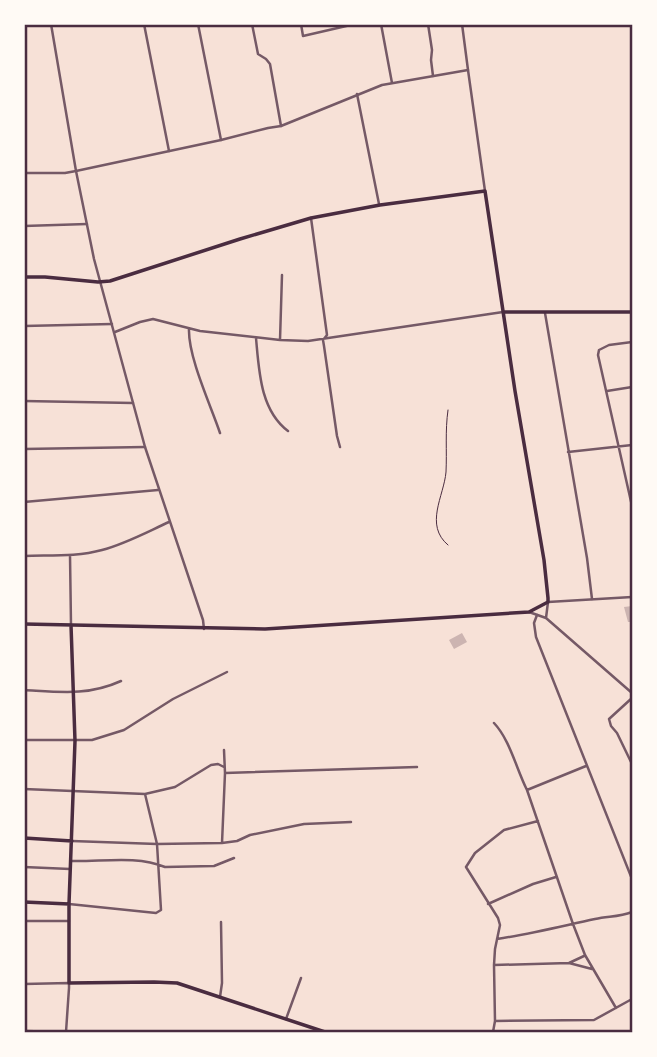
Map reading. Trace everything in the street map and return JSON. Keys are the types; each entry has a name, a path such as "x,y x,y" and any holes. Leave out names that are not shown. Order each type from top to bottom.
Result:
{"main road":[{"path":"24,277 101,282 114,280 311,218 380,205 485,191 544,560 548,603 530,612 293,628 204,629 24,624"},
{"path":"503,312 632,312"},
{"path":"71,625 75,741 69,984 162,982 188,986 325,1032"},
{"path":"24,838 72,841"},
{"path":"24,902 69,904"}],"street":[{"path":"51,24 76,171 101,282 145,447 204,629"},
{"path":"144,24 169,152"},
{"path":"198,24 221,140"},
{"path":"252,24 258,54 270,64 281,126"},
{"path":"300,24 303,36 355,24"},
{"path":"381,24 392,82"},
{"path":"428,24 433,76"},
{"path":"462,24 485,191"},
{"path":"24,173 76,171 221,140 281,126 392,82 468,70"},
{"path":"357,94 380,205"},
{"path":"311,218 327,335 323,340 340,447"},
{"path":"24,226 87,225"},
{"path":"280,340 282,275"},
{"path":"115,332 150,319 189,330 308,341 503,312"},
{"path":"545,312 589,565 592,599"},
{"path":"24,326 113,324"},
{"path":"189,330 196,363 220,433"},
{"path":"256,338 261,382 269,408 276,421 288,430"},
{"path":"632,342 601,347 598,355 632,506"},
{"path":"607,391 632,387"},
{"path":"24,401 134,403"},
{"path":"568,452 632,445"},
{"path":"24,449 145,447"},
{"path":"24,502 158,490"},
{"path":"24,556 70,555 106,549 169,522"},
{"path":"70,555 71,625"},
{"path":"546,618 548,603 632,597"},
{"path":"530,612 546,618 632,693"},
{"path":"538,614 534,623 536,637 632,879"},
{"path":"24,740 92,740 124,730 173,699 228,672"},
{"path":"24,690 73,692 103,689 121,681"},
{"path":"632,698 609,719 632,764"},
{"path":"494,723 507,740 527,790 585,955 616,1009"},
{"path":"222,844 224,750"},
{"path":"24,789 145,794 175,787 211,765 225,767"},
{"path":"527,790 586,766"},
{"path":"225,773 417,767"},
{"path":"69,904 159,912 162,906 157,844 145,794"},
{"path":"493,1032 495,948 500,925 466,867 475,853 504,830 538,821"},
{"path":"72,841 222,844 250,835 304,824 351,822"},
{"path":"71,861 129,861 165,867 214,866 234,858"},
{"path":"24,867 71,869"},
{"path":"488,904 533,884 557,877"},
{"path":"497,939 598,918 620,917 632,912"},
{"path":"24,921 69,921"},
{"path":"220,997 221,922"},
{"path":"569,963 585,955"},
{"path":"494,965 569,963 594,970"},
{"path":"286,1019 300,978"},
{"path":"24,984 69,984 66,1032 24,1031"},
{"path":"495,1021 594,1020 632,999"}],"path":[{"path":"448,410 446,474 437,504 436,519 440,537 448,545"}],"building":[{"path":"632,606 632,619 628,622 624,607"},
{"path":"462,633 467,642 454,649 449,640"}]}
